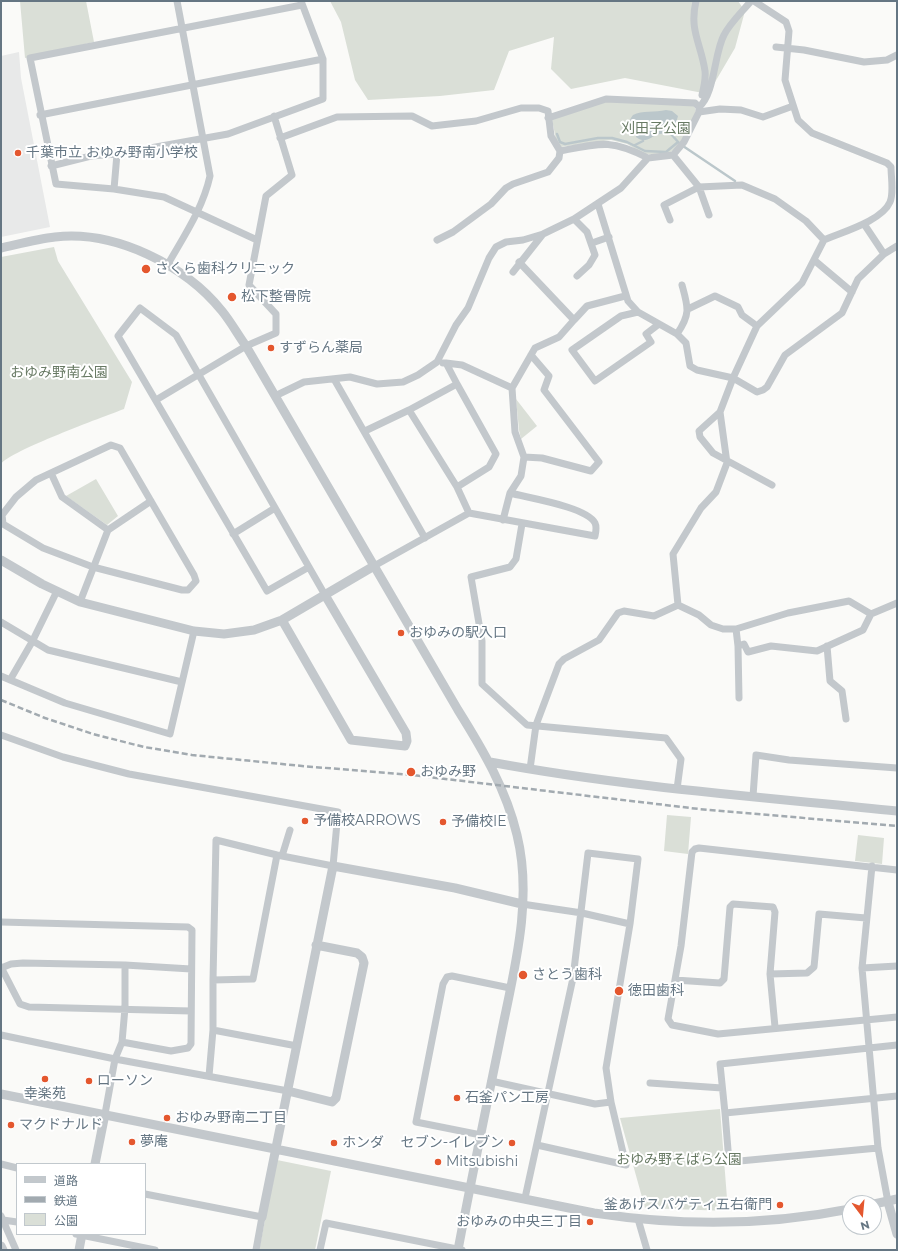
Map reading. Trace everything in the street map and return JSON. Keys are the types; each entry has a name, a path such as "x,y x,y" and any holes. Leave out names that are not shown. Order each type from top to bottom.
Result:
{"street":[{"path":"168,264 198,211 206,193 210,176 177,1"},
{"path":"560,151 596,144 615,144 628,147 648,158 673,155 684,142 699,109 705,81 705,70 696,40 693,21 696,1"},
{"path":"699,109 703,104 709,87 724,33 751,1"},
{"path":"754,1 786,22 789,31 785,80 798,120 812,133 894,166 891,201 884,212 864,224 824,240 802,283 757,326 733,378 720,412 699,431 700,437 713,453 727,459 772,485"},
{"path":"51,166 91,156 117,154 228,134 323,99 323,59 301,3 30,58 40,115 51,166 56,184 114,189 164,197 198,211 257,240"},
{"path":"776,47 864,62 887,60 897,54"},
{"path":"40,115 323,59"},
{"path":"548,118 606,99 695,103 699,109"},
{"path":"699,109 741,110 763,117 793,106"},
{"path":"280,138 337,117 412,116 432,126 476,121 521,108 540,108 548,111 551,136 560,151 559,158 548,172 509,186 491,204 453,232 437,240"},
{"path":"156,400 246,346 276,333 276,314 249,285 266,196 292,175 274,116"},
{"path":"114,189 117,154"},
{"path":"673,155 698,187 709,215"},
{"path":"275,396 304,382 350,377 377,384 403,382 437,362 456,324 468,308 489,258 496,248 506,242 523,240 543,234 574,219 621,188 648,158"},
{"path":"670,220 664,204 698,187 742,185 775,199 806,221 824,240"},
{"path":"598,204 609,237 625,296 638,312 677,334 686,343 690,366 697,370 733,378 757,392 763,390 785,355 842,313 858,278 884,254 897,246"},
{"path":"574,219 587,232 592,243 594,255 589,265 577,276"},
{"path":"864,224 884,254"},
{"path":"513,272 519,262 543,234"},
{"path":"1,248 55,237 75,236 103,240 138,250 168,264 197,286 222,310 246,346 490,762 508,802 518,837 521,864 522,928 470,1188 460,1250 326,1223 320,1250"},
{"path":"592,243 609,237"},
{"path":"814,260 852,292"},
{"path":"519,262 574,320"},
{"path":"677,334 685,322 688,309 682,285"},
{"path":"503,520 510,493 521,476 524,457 515,432 512,388 535,348 559,337 587,306 625,296"},
{"path":"688,309 715,296 738,307 742,315 757,326"},
{"path":"282,620 352,740 405,746 408,741 406,733 176,335 140,308 118,336 232,534 268,591 309,567"},
{"path":"638,312 621,316 572,350 595,381 652,342 646,334 659,324"},
{"path":"524,457 542,458 591,471 599,462 544,390 549,376 531,355"},
{"path":"437,362 462,365 512,388"},
{"path":"446,363 456,384 496,454 489,467 456,487"},
{"path":"334,379 425,538"},
{"path":"365,431 409,410 456,384"},
{"path":"409,410 456,487 469,513"},
{"path":"678,605 673,554 701,508 716,492 727,463 720,412"},
{"path":"111,445 120,448 196,581 188,590 182,590 93,567 43,548 3,524 2,515 16,496 36,480 51,473 111,445"},
{"path":"51,473 62,498 108,530"},
{"path":"1,560 80,602 194,630 224,634 238,633 268,626 282,620 469,513 522,524 595,536 596,528 594,522 578,510 510,493"},
{"path":"80,602 108,530 151,501"},
{"path":"232,534 275,508"},
{"path":"522,524 516,559 510,567 471,577 482,641 482,684 527,725 666,738 681,759 678,789"},
{"path":"10,680 32,642 57,591"},
{"path":"678,605 699,615 711,625 723,629 736,629 788,613 849,601 871,614"},
{"path":"738,646 744,644 748,652 771,646 811,652 863,630 871,614 897,603"},
{"path":"530,769 536,725 559,664 564,659 599,640 618,613 624,611 654,616 678,605"},
{"path":"1,622 32,642 48,650 182,682"},
{"path":"736,629 738,646 739,698"},
{"path":"1,676 65,703 170,734 194,630"},
{"path":"827,646 830,681 842,691 846,719"},
{"path":"1,735 63,757 129,774 338,812 332,866 256,1250"},
{"path":"753,796 756,755 789,760 897,768"},
{"path":"490,762 530,769 678,789 897,812"},
{"path":"213,980 253,980 280,855 290,830"},
{"path":"210,1076 213,1030 216,840 332,866 444,886 522,904 582,913 630,924"},
{"path":"897,870 872,866 695,849 692,852 681,946 668,1019 672,1025 718,1034 897,1017"},
{"path":"525,1198 573,978 588,853 638,859 630,924 606,1068 611,1102 626,1165 537,1145"},
{"path":"872,866 862,968 865,1019 878,1148 888,1202 897,1234"},
{"path":"675,980 720,983 724,978 730,907 733,904 773,907 775,912 770,974 775,1028"},
{"path":"770,974 806,973 814,967 819,914 866,918"},
{"path":"1,922 188,927 192,930 191,1044 188,1048 171,1051 122,1042"},
{"path":"1,1035 115,1059 288,1091 332,1102 336,1098 364,963 362,957 357,953 316,945"},
{"path":"191,968 24,963 12,964 1,968 20,1004 29,1007 125,1008 191,1011"},
{"path":"95,1163 115,1059 122,1042 125,1008 125,965"},
{"path":"862,968 897,966"},
{"path":"481,1136 416,1122 420,1099 443,984 447,977 452,976 510,988"},
{"path":"213,1030 297,1046"},
{"path":"878,1148 729,1162 720,1064 897,1045"},
{"path":"491,1081 595,1104 611,1102"},
{"path":"650,1084 722,1088"},
{"path":"1,1094 277,1148 594,1213 674,1222 741,1222 822,1215 842,1211"},
{"path":"725,1113 897,1096"},
{"path":"1,1164 16,1168"},
{"path":"146,1194 262,1217"},
{"path":"882,1203 897,1199"},
{"path":"2,1218 16,1222"},
{"path":"2,1218 16,1250"},
{"path":"638,1219 647,1250"},
{"path":"79,1250 80,1235"},
{"path":"85,1235 155,1250"},
{"path":"1,1246 3,1250"}],"shaded area":[{"name":"千葉市立 おゆみ野南小学校","path":"19,52 21,78 50,227 1,237 1,56"},
{"path":"666,110 672,111 678,116 673,134 660,134 645,140 636,137 635,131 631,127 630,123 630,119 633,115 637,113"}],"green space":[{"path":"20,1 86,1 94,42 25,58"},
{"path":"330,1 738,1 745,11 735,48 708,94 625,78 571,89 551,69 554,37 509,51 494,90 440,96 368,100 355,80 341,22"},
{"name":"刈田子公園","path":"606,101 694,106 696,111 691,125 680,145 668,154 644,154 627,144 611,140 561,147 556,140 552,119"},
{"name":"おゆみ野南公園","path":"54,247 58,261 132,382 124,409 38,443 8,458 1,464 1,257"},
{"path":"516,399 537,426 521,439 519,430"},
{"path":"96,479 118,516 107,525 66,496"},
{"path":"667,815 691,817 688,854 664,851"},
{"path":"858,835 884,838 882,864 855,861"},
{"name":"おゆみ野そばら公園","path":"720,1109 728,1211 645,1208 620,1118"},
{"path":"277,1160 331,1171 315,1250 259,1250"}],"waterway":[{"path":"557,134 560,142 565,144 598,138 612,138 627,142 645,151 666,152 678,142"},
{"path":"671,134 679,143"},
{"path":"635,145 643,141"},
{"path":"683,146 735,181"}],"railway":[{"path":"1,700 45,718 93,734 144,747 192,755 412,775 699,809 897,826"}],"place":[{"name":"千葉市立 おゆみ野南小学校","path":"18,153"},
{"name":"さくら歯科クリニック","path":"146,269"},
{"name":"松下整骨院","path":"232,297"},
{"name":"すずらん薬局","path":"271,348"},
{"name":"おゆみの駅入口","path":"401,633"},
{"name":"おゆみ野","path":"411,772"},
{"name":"予備校ARROWS","path":"305,821"},
{"name":"予備校IE","path":"443,822"},
{"name":"さとう歯科","path":"523,975"},
{"name":"徳田歯科","path":"619,991"},
{"name":"幸楽苑","path":"45,1079"},
{"name":"ローソン","path":"89,1081"},
{"name":"石釜パン工房","path":"457,1098"},
{"name":"おゆみ野南二丁目","path":"167,1118"},
{"name":"マクドナルド","path":"11,1125"},
{"name":"夢庵","path":"132,1142"},
{"name":"ホンダ","path":"334,1143"},
{"name":"セブン-イレブン","path":"512,1143"},
{"name":"Mitsubishi","path":"438,1162"},
{"name":"釜あげスパゲティ五右衛門","path":"780,1205"},
{"name":"おゆみの中央三丁目","path":"590,1222"}]}
